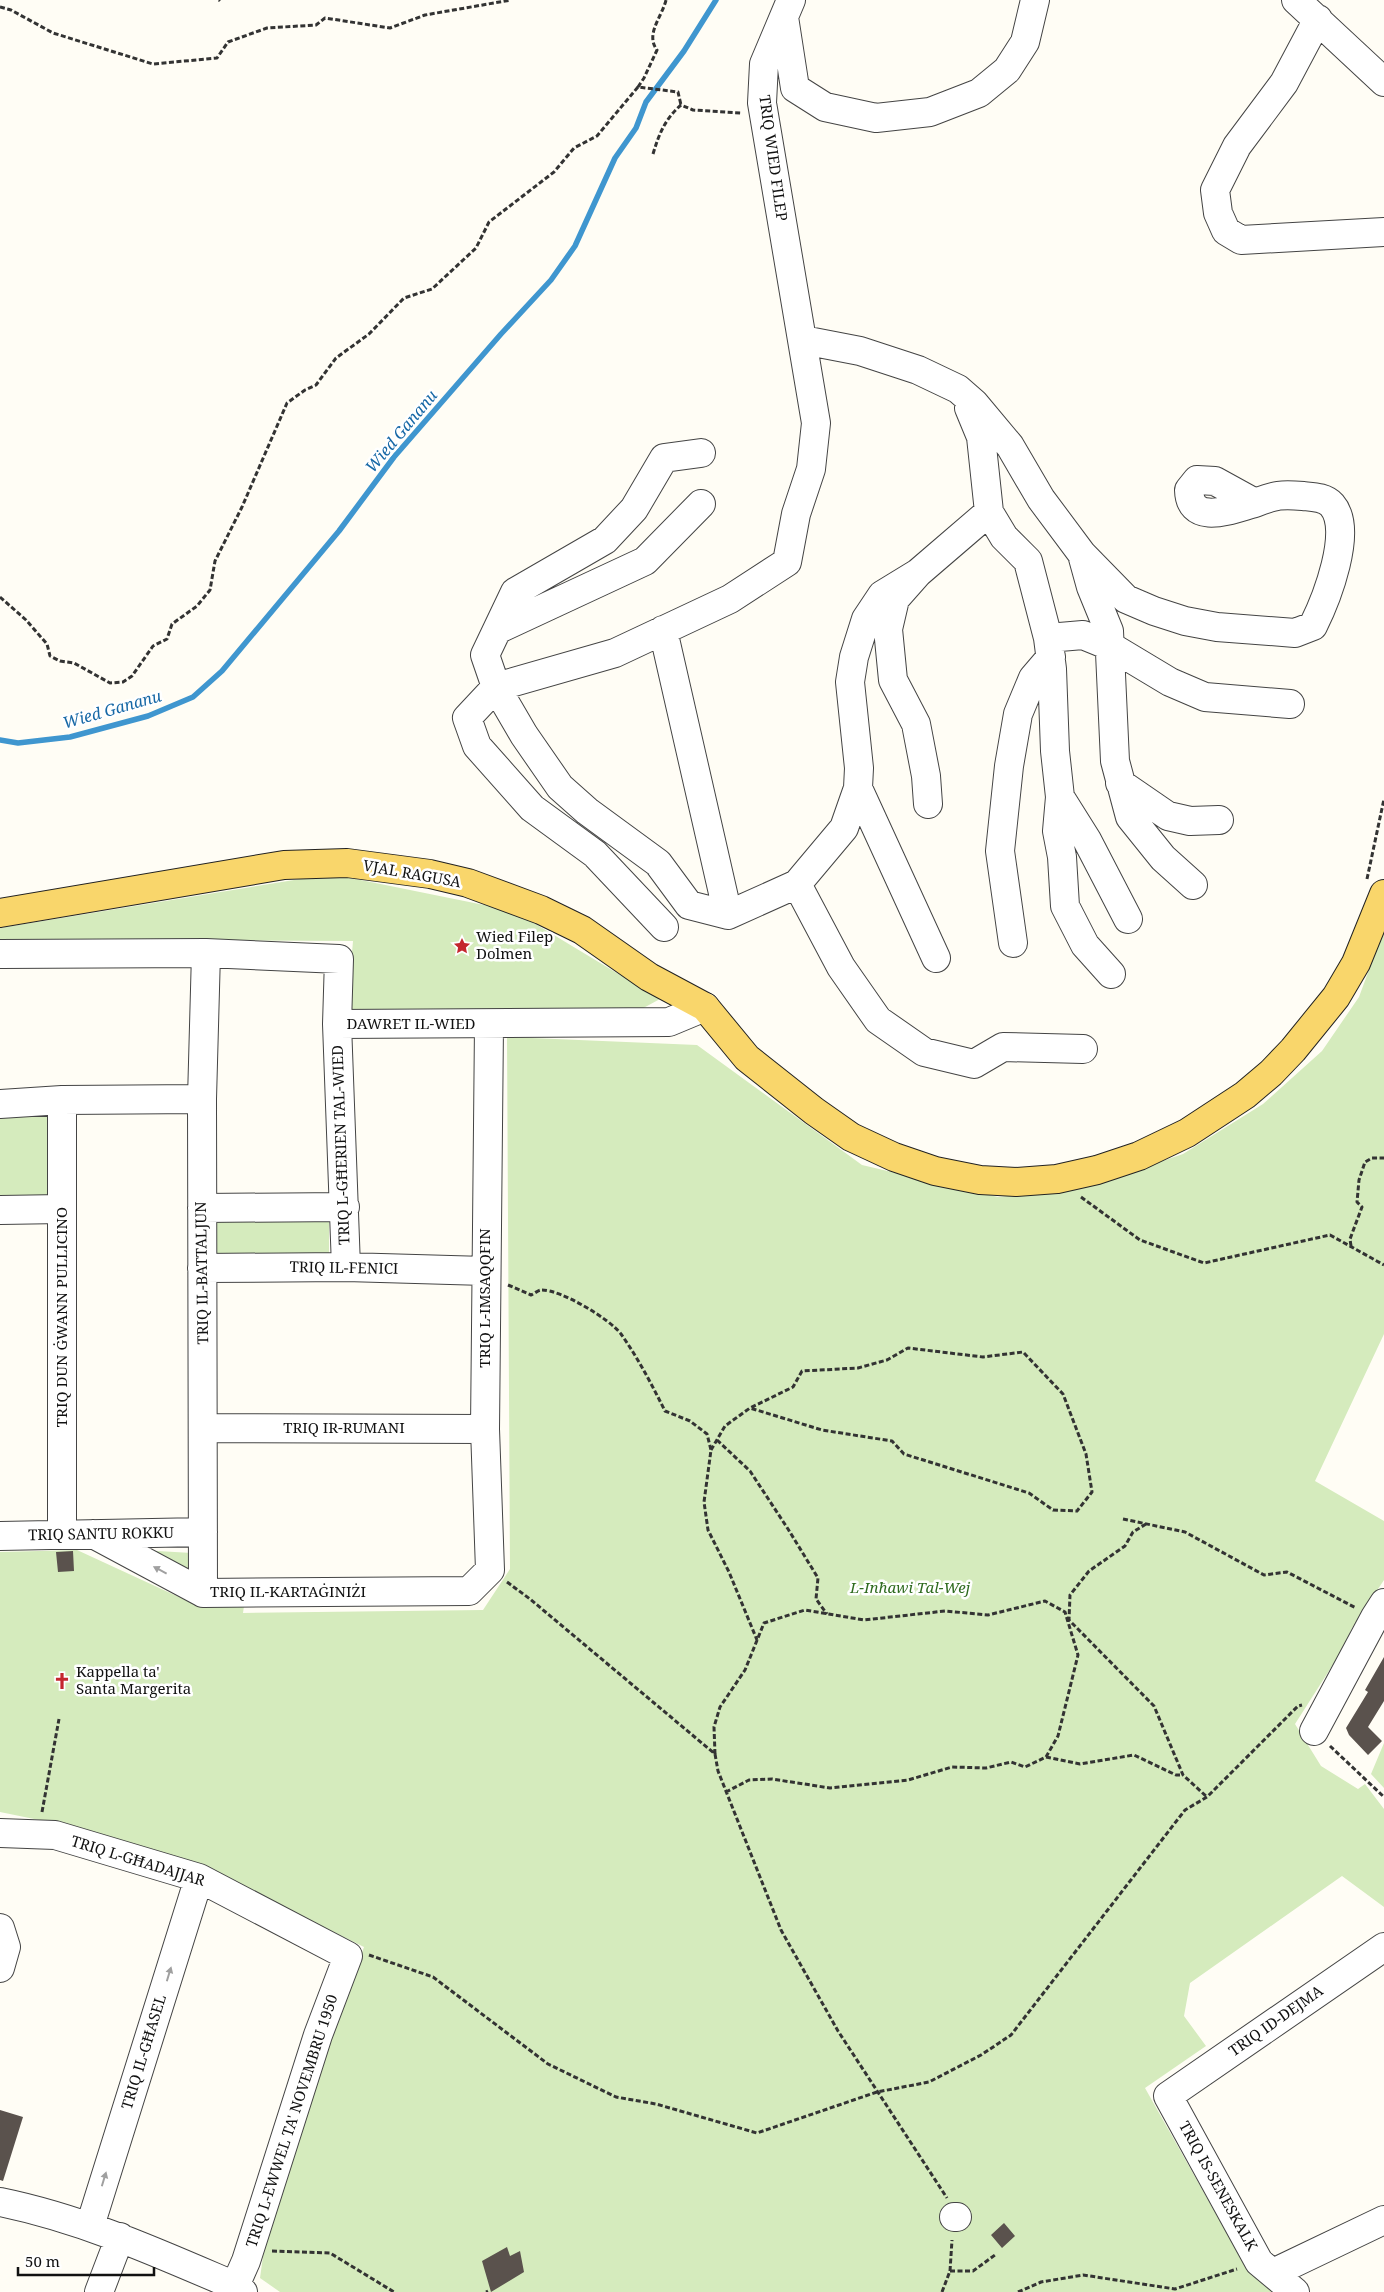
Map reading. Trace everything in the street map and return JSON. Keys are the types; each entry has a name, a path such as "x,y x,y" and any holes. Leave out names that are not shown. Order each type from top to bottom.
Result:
{"main road":[{"name":"VJAL RAGUSA","path":"0,913 284,865 347,863 430,874 468,883 541,910 582,930 649,977 705,1007 747,1058 814,1111 852,1137 894,1157 935,1170 980,1180 1016,1182 1057,1179 1097,1170 1139,1156 1187,1133 1219,1113 1271,1073 1293,1050 1336,997 1356,963 1375,887"}],"street":[{"path":"787,9 795,88 825,107 876,118 930,112 979,93 1007,70 1025,42 1035,0"},
{"path":"1296,0 1384,82"},
{"name":"TRIQ WIED FILEP","path":"496,687 615,653 730,599 787,562 796,514 811,469 816,423 762,103 764,64 787,9"},
{"path":"1318,19 1284,83 1236,146 1215,190 1218,213 1226,231 1241,240 1384,232"},
{"path":"801,330 918,370 958,389 974,403 1010,446 1042,499 1082,554 1126,599 1154,611 1185,621 1216,626 1295,633 1312,626 1322,608 1337,555 1341,526 1332,505 1320,498 1279,494 1255,503"},
{"path":"958,389 975,419 981,437 989,512 1004,537 1028,561 1050,647 1055,751 1060,797 1057,831 1062,857 1065,906 1085,945 1111,974"},
{"path":"700,453 664,458 634,509 605,540 515,592 486,655 496,687 524,735 560,787 587,811 658,863 689,905 728,915 797,884 844,828 858,788 859,768 850,682 854,657 866,619 882,595 918,573"},
{"path":"499,629 645,560 701,504"},
{"path":"928,804 926,776 916,724 892,680 888,629 896,599 918,573 989,512"},
{"path":"1082,554 1091,587 1109,631 1115,761 1130,817 1163,858 1193,885"},
{"path":"663,630 728,915"},
{"path":"1014,943 1000,852 1009,766 1018,714 1033,678 1050,647 1083,635 1110,646 1170,682 1205,698 1290,704"},
{"path":"496,687 467,718 477,746 532,808 595,854 664,927"},
{"path":"1120,783 1168,816 1190,821 1219,820"},
{"path":"858,788 936,958"},
{"path":"1060,797 1088,840 1128,919"},
{"path":"797,884 841,967 878,1020 924,1052 974,1064 1003,1046 1083,1050"},
{"name":"DAWRET IL-WIED","path":"0,954 206,953 339,959 337,1024 669,1022 705,1007"},
{"name":"TRIQ IL-BATTALJUN","path":"203,1593 202,1099 206,953"},
{"name":"TRIQ L-GĦERIEN TAL-WIED","path":"337,1024 346,1267"},
{"name":"TRIQ L-IMSAQQFIN","path":"489,1024 484,1429 490,1570"},
{"path":"0,1104 62,1100 202,1099"},
{"name":"TRIQ DUN ĠWANN PULLICINO","path":"62,1100 62,1534"},
{"path":"202,1208 345,1207"},
{"path":"0,1210 62,1209"},
{"name":"TRIQ IL-FENICI","path":"202,1268 346,1267 485,1279"},
{"name":"TRIQ IR-RUMANI","path":"204,1428 484,1429"},
{"name":"TRIQ SANTU ROKKU","path":"0,1536 202,1532"},
{"name":"TRIQ IL-KARTAĠINIŻI","path":"93,1534 203,1593 469,1591 490,1570"},
{"path":"1314,1731 1379,1610"},
{"name":"TRIQ L-GĦADAJJAR","path":"0,1833 55,1835 199,1878 348,1956"},
{"name":"TRIQ IL-GĦASEL","path":"90,2226 199,1878"},
{"path":"0,1928 6,1947 0,1968"},
{"name":"TRIQ ID-DEJMA","path":"1168,2096 1384,1947"},
{"name":"TRIQ L-EWWEL TA' NOVEMBRU 1950","path":"239,2289 249,2250 318,2035 348,1956"},
{"name":"TRIQ IS-SENESKALK","path":"1168,2096 1266,2268 1295,2292"},
{"path":"0,2202 34,2209 90,2226 120,2237 239,2289"},
{"path":"1266,2268 1384,2220"},
{"path":"99,2292 120,2237"}],"path":[{"path":"0,7 11,10 53,33 153,64 218,58 228,42 266,28 316,25 325,18 390,28 426,15 511,0"},
{"path":"0,597 26,620 48,644 50,656 60,661 74,663 110,683 123,682 132,676 153,646 167,638 172,624 197,606 210,590 215,561 242,507 287,402 304,390 316,385 336,358 369,334 404,298 432,289 476,248 489,222 554,172 574,148 597,136 644,78 657,50 653,44 652,34 663,12 666,0"},
{"path":"638,87 678,92 680,105"},
{"path":"680,105 693,110 741,113 762,103"},
{"path":"653,154 660,132 668,116 680,105"},
{"path":"1375,887 1384,799"},
{"path":"1351,1247 1350,1239 1362,1207 1357,1202 1359,1180 1365,1162 1372,1158 1384,1158"},
{"path":"1079,1196 1140,1240 1204,1263 1330,1235 1384,1265"},
{"path":"485,1279 510,1285 531,1295 541,1290 570,1298 601,1317 620,1333 653,1387 665,1411 690,1421 707,1434 711,1450"},
{"path":"750,1408 822,1430 892,1440 904,1454 1029,1494 1052,1510 1077,1511 1092,1492 1086,1454 1063,1394 1023,1352 983,1357 908,1348 887,1360 858,1368 802,1371 793,1386 750,1408 725,1426 711,1450 704,1502 708,1530 729,1572 757,1640"},
{"path":"716,1440 750,1471 788,1530 818,1578 816,1599 828,1614"},
{"path":"1123,1520 1185,1532 1264,1575 1287,1572 1379,1610"},
{"path":"1146,1524 1133,1532 1125,1546 1089,1571 1070,1595 1069,1620 1154,1706 1183,1775 1207,1797"},
{"path":"490,1570 530,1599 715,1754"},
{"path":"726,1792 749,1780 772,1779 830,1788 908,1780 952,1767 986,1768 1011,1762 1025,1767 1046,1757 1058,1736 1078,1655 1065,1612 1044,1601 988,1615 945,1611 864,1620 805,1610 764,1623 745,1670 720,1707 714,1727 718,1771 726,1792 781,1930 838,2031 954,2209 956,2217 950,2271 942,2292"},
{"path":"348,1956 372,1955 433,1977 548,2064 616,2097 656,2104 757,2133 877,2092 929,2082 981,2056 1011,2035 1185,1810 1207,1797 1298,1706 1333,1696"},
{"path":"38,1834 59,1719"},
{"path":"1314,1731 1384,1797"},
{"path":"1046,1757 1080,1764 1134,1755 1176,1775 1183,1775"},
{"path":"249,2250 330,2253 394,2292"},
{"path":"950,2271 974,2271 995,2255"},
{"path":"1018,2292 1041,2282 1083,2275 1175,2289 1266,2268"}],"green space":[{"path":"331,874 514,911 660,999 636,1012 347,1011 353,941 0,939 0,928"},
{"name":"L-Inħawi Tal-Wej","path":"1384,929 1384,1334 1315,1481 1384,1521 1384,1580 1352,1628 1341,1652 1295,1724 1321,1766 1358,1789 1365,1784 1384,1809 1384,1907 1342,1876 1190,1983 1184,2016 1206,2046 1145,2088 1243,2262 1272,2292 280,2292 260,2278 266,2235 285,2173 364,1947 190,1861 44,1821 0,1812 0,1552 77,1550 194,1604 244,1606 243,1613 483,1610 510,1569 507,1037 697,1045 862,1165 998,1197 1080,1189 1183,1154 1263,1104 1322,1051 1359,997"},
{"path":"0,1114 52,1114 52,1199 0,1199"},
{"path":"329,1220 329,1253 212,1254 212,1222"},
{"path":"140,1550 192,1553 193,1579"},
{"path":"1384,1743 1384,1788 1371,1774"}],"building":[{"path":"73,1551 74,1571 58,1572 56,1552"},
{"path":"1384,1657 1384,1701 1368,1727 1382,1741 1368,1755 1349,1735 1346,1728 1368,1692 1365,1690"},
{"path":"0,2110 23,2117 3,2181 0,2180"},
{"path":"1004,2223 1015,2236 1002,2248 991,2235"},
{"path":"507,2247 510,2256 520,2251 524,2272 491,2292 482,2261"}],"waterway":[{"name":"Wied Gananu","path":"0,740 18,743 70,737 148,716 193,697 222,671 339,531 394,457 501,334 551,280 575,246 615,158 636,128 646,102 684,51 716,0"}],"place":[{"name":"Wied Filep Dolmen","path":"462,946"},
{"name":"Kappella ta' Santa Margerita","path":"62,1681"}]}
